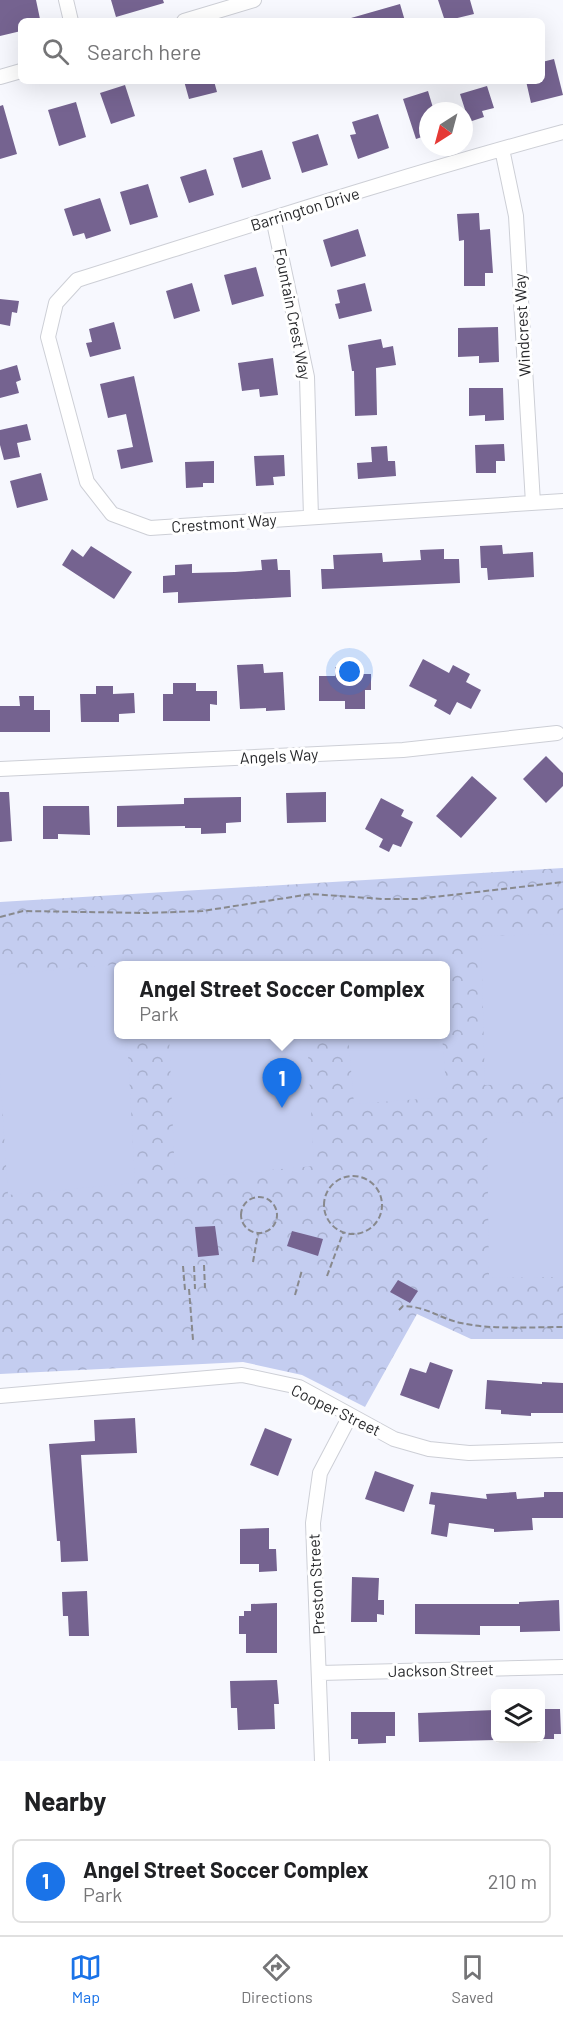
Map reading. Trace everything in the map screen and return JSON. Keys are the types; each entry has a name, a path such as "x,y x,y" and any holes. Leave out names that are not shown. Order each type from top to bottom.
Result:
{"street":[{"path":"66,0 70,18"},
{"path":"194,18 254,0"},
{"path":"0,77 18,71"},
{"name":"Barrington Drive","path":"56,303 77,280 273,218 563,132"},
{"name":"Windcrest Way","path":"501,149 516,216 533,503"},
{"name":"Fountain Crest Way","path":"273,218 307,377 311,518"},
{"name":"Crestmont Way","path":"56,303 48,336 63,393 87,482 112,514 150,528 563,501"},
{"name":"Angels Way","path":"0,769 403,750 557,733"},
{"name":"Cooper Street","path":"0,1396 242,1376 299,1387 394,1439 429,1449 469,1453 563,1450"},
{"name":"Preston Street","path":"322,1761 313,1523 320,1473 350,1416"},
{"name":"Jackson Street","path":"320,1673 563,1667"}],"path":[{"path":"0,917 23,911 146,913 203,911 311,894 383,899 417,898 563,882"},
{"path":"348,1177 365,1179 373,1184 379,1193 382,1202 380,1216 375,1225 367,1231 358,1234 343,1233 334,1228 328,1220 324,1211 326,1195 339,1180 348,1177"},
{"path":"263,1197 274,1204 278,1215 277,1221 269,1231 258,1233 246,1228 241,1213 246,1202 252,1198 263,1197"},
{"path":"253,1262 258,1233"},
{"path":"327,1276 343,1233"},
{"path":"204,1265 205,1288"},
{"path":"183,1266 184,1290"},
{"path":"194,1266 195,1289"},
{"path":"295,1295 302,1270"},
{"path":"189,1289 193,1340"},
{"path":"399,1310 403,1306 420,1306 460,1323 563,1327"}],"green space":[{"path":"563,868 563,1339 471,1339 417,1314 365,1407 302,1375 243,1362 0,1374 0,902"},
{"path":"563,934 563,1083 485,1085 481,936"},
{"path":"303,953 303,961 166,961"},
{"path":"436,956 437,961 370,961"},
{"path":"114,965 114,1039 127,1039 135,1183 8,1195 0,1073 0,975"},
{"path":"169,1039 307,1039 314,1166 175,1179"},
{"path":"348,1039 442,1039 447,1097 354,1104"},
{"path":"563,1122 563,1277 489,1278 487,1123"}],"building":[{"path":"0,0 36,0 40,18 18,18 18,32 0,36"},
{"path":"111,0 163,0 164,3 116,17"},
{"path":"438,0 470,0 474,14 444,18"},
{"path":"400,4 404,18 351,18"},
{"path":"554,59 563,95 531,103 527,84 545,84 545,61"},
{"path":"185,84 215,84 217,92 189,99"},
{"path":"125,85 135,116 111,124 100,93"},
{"path":"487,86 494,108 482,111 484,117 473,121 473,102 463,102 460,94"},
{"path":"428,91 431,102 419,102 419,138 416,139 403,99"},
{"path":"76,102 86,137 59,146 48,110"},
{"path":"3,105 17,154 0,159 0,106"},
{"path":"378,114 389,148 358,159 350,135 356,134 352,122"},
{"path":"318,134 328,165 302,173 292,142"},
{"path":"262,150 271,179 242,188 233,158"},
{"path":"206,169 214,195 189,203 180,177"},
{"path":"148,184 158,217 130,225 120,192"},
{"path":"100,198 111,231 86,239 84,233 73,236 64,209"},
{"path":"479,213 480,230 490,229 493,273 485,273 485,286 464,286 464,240 459,241 457,214"},
{"path":"358,229 366,256 331,267 323,240"},
{"path":"256,267 264,296 232,305 224,275"},
{"path":"192,283 200,311 174,319 166,291"},
{"path":"365,283 372,311 339,319 335,304 340,303 337,290"},
{"path":"0,299 19,301 17,313 12,312 10,326 0,324"},
{"path":"114,322 121,349 90,357 86,343 92,342 89,329"},
{"path":"498,327 499,362 479,363 479,356 458,357 458,328"},
{"path":"381,339 383,348 393,346 396,365 376,368 377,415 355,416 354,371 352,371 348,345"},
{"path":"273,358 278,395 260,397 259,389 242,391 238,363"},
{"path":"17,365 21,380 16,382 19,393 0,398 0,370"},
{"path":"134,376 153,462 121,469 117,450 133,447 126,414 108,418 100,384"},
{"path":"469,388 503,388 504,420 485,421 485,415 469,416"},
{"path":"27,424 31,440 17,443 20,457 4,460 0,445 0,430"},
{"path":"504,444 505,461 496,461 496,473 476,473 475,445"},
{"path":"387,446 388,461 395,461 396,476 358,479 357,463 372,462 371,447"},
{"path":"284,455 285,476 273,477 274,485 256,486 254,456"},
{"path":"214,461 214,483 203,483 203,487 186,488 185,462"},
{"path":"41,473 48,500 17,508 10,481"},
{"path":"502,545 503,554 533,552 534,577 488,580 487,568 481,568 480,546"},
{"path":"91,546 132,572 114,599 62,565 72,549 83,557"},
{"path":"444,549 444,559 459,559 460,583 322,589 321,569 334,569 333,555 382,553 383,562 421,560 420,550"},
{"path":"277,559 278,570 290,570 291,597 178,603 178,592 163,593 163,576 175,575 175,565 192,564 192,573 235,572 262,570 261,560"},
{"path":"423,659 449,673 453,665 470,674 466,682 481,690 471,709 457,702 450,715 434,706 437,700 409,686"},
{"path":"263,664 264,673 283,672 285,710 240,709 237,665"},
{"path":"335,667 356,667 356,674 371,674 371,690 365,690 365,709 345,709 345,701 319,701 319,676 335,676"},
{"path":"173,683 196,683 196,691 217,691 217,705 210,704 210,721 163,721 163,694 173,694"},
{"path":"96,686 113,686 113,694 134,693 135,713 119,714 119,722 81,722 80,694 96,694"},
{"path":"19,696 34,696 34,710 50,710 50,732 0,732 0,706 20,706"},
{"path":"546,756 563,773 563,786 546,803 523,779"},
{"path":"472,776 497,798 461,838 436,816"},
{"path":"0,792 9,792 12,841 0,842"},
{"path":"326,792 326,822 287,823 286,793"},
{"path":"241,797 241,822 226,823 226,833 201,834 201,828 185,828 185,826 117,827 117,806 184,804 184,798"},
{"path":"381,798 404,810 401,816 413,822 401,847 393,844 389,852 379,847 383,839 365,829"},
{"path":"43,806 89,806 90,835 58,834 58,839 43,839"},
{"path":"215,1226 219,1255 198,1257 195,1227"},
{"path":"292,1231 323,1239 318,1256 287,1246"},
{"path":"398,1280 418,1291 410,1303 390,1292"},
{"path":"430,1362 453,1370 439,1409 400,1395 410,1368 426,1373"},
{"path":"487,1380 542,1384 542,1382 563,1383 563,1413 531,1413 531,1416 501,1414 501,1410 485,1409"},
{"path":"135,1418 137,1453 81,1455 88,1561 61,1562 60,1541 57,1541 49,1444 95,1441 94,1420"},
{"path":"265,1428 292,1439 278,1476 250,1465"},
{"path":"375,1471 414,1485 404,1512 365,1499"},
{"path":"431,1492 487,1499 486,1494 516,1492 517,1499 544,1497 544,1492 563,1492 563,1518 532,1518 533,1530 494,1532 494,1529 449,1523 447,1537 431,1534 435,1505 429,1504"},
{"path":"269,1528 269,1549 276,1549 277,1571 259,1572 259,1564 240,1564 240,1529"},
{"path":"352,1577 379,1578 378,1600 384,1600 384,1615 377,1614 377,1622 351,1622"},
{"path":"87,1591 89,1636 69,1636 68,1616 63,1616 62,1592"},
{"path":"559,1600 560,1631 520,1632 520,1626 480,1626 480,1635 415,1634 415,1604 519,1604 519,1602"},
{"path":"277,1603 277,1653 246,1653 246,1634 239,1634 239,1616 244,1616 244,1611 251,1611 251,1604"},
{"path":"277,1680 279,1704 274,1704 275,1729 238,1730 237,1708 231,1708 230,1681"},
{"path":"545,1709 560,1709 561,1734 554,1734 554,1739 545,1739"},
{"path":"491,1710 491,1740 419,1742 418,1713"},
{"path":"351,1712 395,1712 395,1736 386,1736 386,1743 358,1744 358,1739 351,1739"}],"place":[{"name":"Angel Street Soccer Complex","path":"282,1108"}]}
